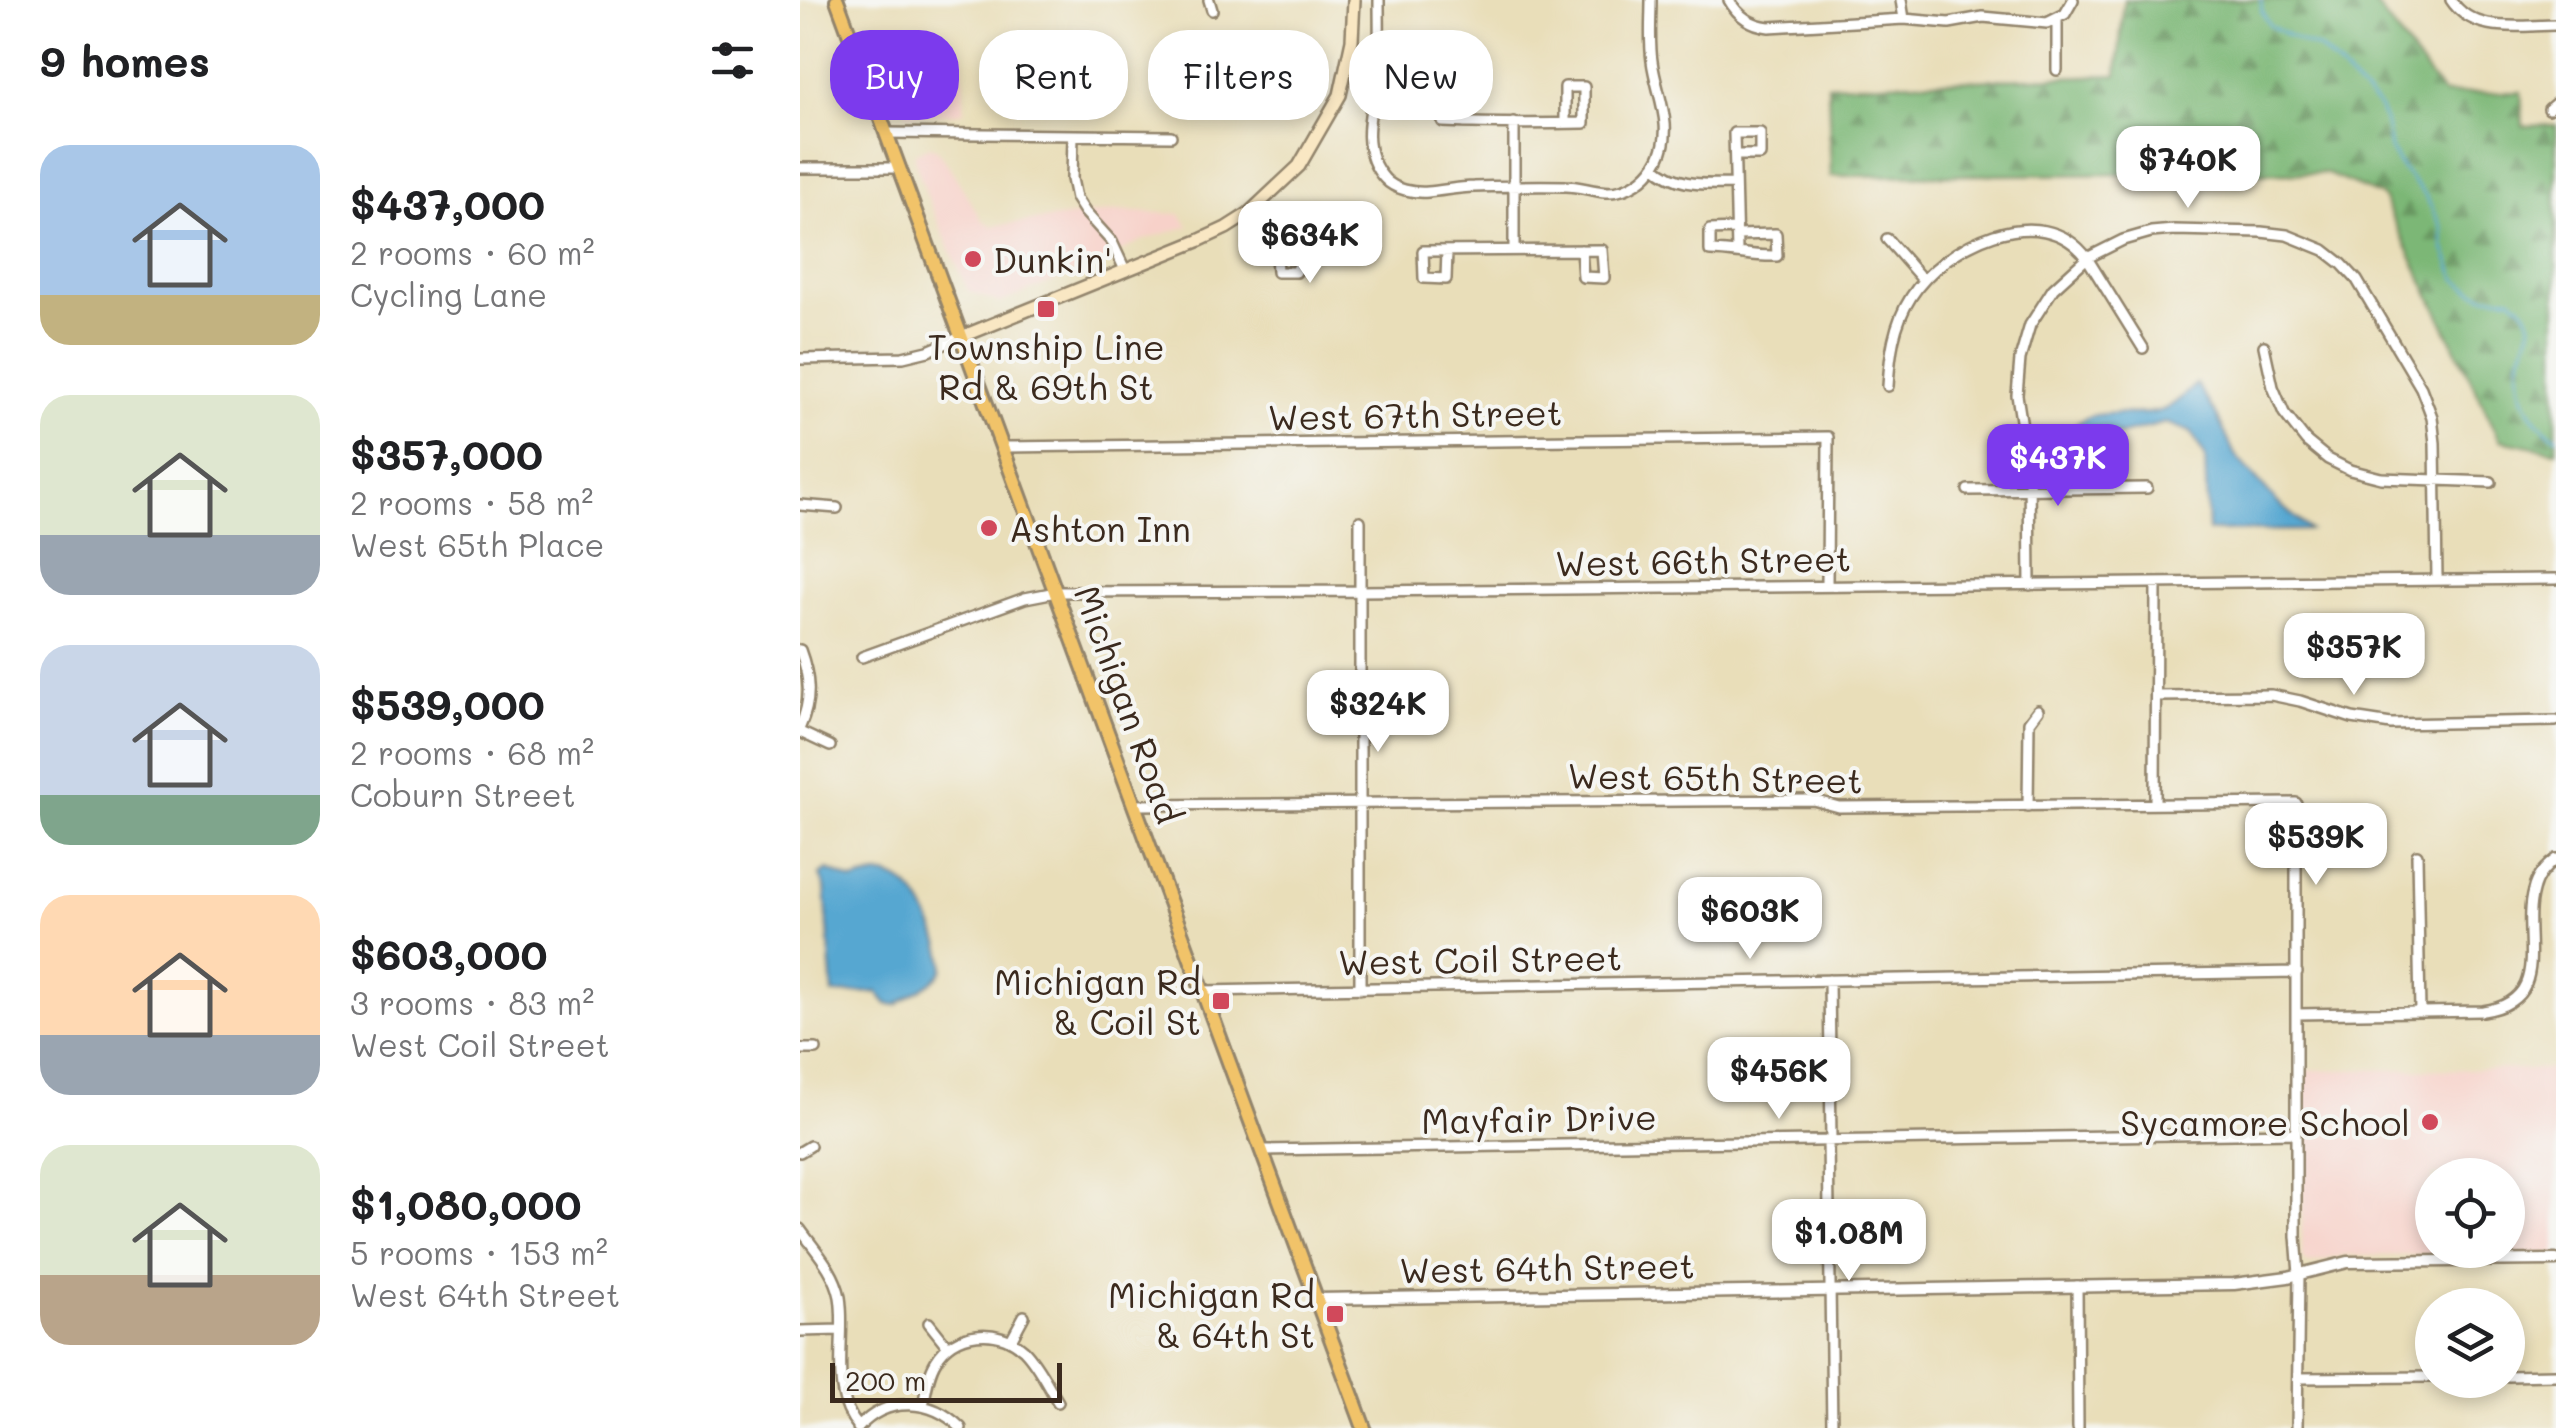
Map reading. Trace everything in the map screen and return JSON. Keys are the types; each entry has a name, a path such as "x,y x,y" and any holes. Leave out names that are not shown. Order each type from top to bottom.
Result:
{"main road":[{"name":"Michigan Road","path":"837,0 1364,1428"},
{"path":"961,337 1226,228 1252,210 1300,166 1340,95 1352,40 1354,0"}],"street":[{"path":"1378,0 1378,67 1368,137 1371,153 1386,179 1395,186 1426,192 1470,187 1571,186 1603,192 1638,182 1654,166 1664,143 1666,125 1652,64 1651,0"},
{"path":"1729,0 1738,14 1769,27 1904,20 1949,24 1983,17 2046,23 2061,17"},
{"path":"1901,0 1904,20"},
{"path":"2057,70 2061,17 2072,0"},
{"path":"2452,2 2464,15 2484,24 2556,25"},
{"path":"1354,14 1378,14"},
{"path":"1464,123 1463,61 1443,61 1444,122 1464,123 1514,124 1565,123"},
{"path":"1514,124 1514,250"},
{"path":"1735,155 1760,155 1760,134 1734,133 1737,251"},
{"path":"886,134 1171,136"},
{"path":"1073,135 1071,174 1076,198 1109,239 1124,270"},
{"path":"1654,166 1678,182 1736,184"},
{"path":"800,168 899,168"},
{"path":"1252,210 1268,228 1276,246 1278,272 1296,272 1301,260 1297,225 1279,222 1268,228"},
{"path":"1710,230 1776,234 1777,256 1747,257 1737,251 1710,252 1710,230"},
{"path":"1888,386 1896,330 1923,280 1970,244 2018,230 2043,231 2075,245 2144,348"},
{"path":"2030,585 2029,466 2016,395 2022,349 2030,325 2067,273 2087,258 2118,241 2174,230 2261,232 2299,238 2330,254 2350,271 2428,402 2436,478 2437,579"},
{"path":"1887,239 1923,280"},
{"path":"1447,251 1581,250"},
{"path":"800,359 912,356 961,337"},
{"path":"2264,346 2271,380 2296,430 2316,450 2344,467 2388,478 2491,482"},
{"name":"West 67th Street","path":"1002,447 1828,437 1827,586"},
{"path":"1968,490 2147,488"},
{"path":"800,505 837,508"},
{"path":"1360,521 1360,989"},
{"name":"West 66th Street","path":"862,657 1025,598 1056,592 2556,579"},
{"path":"2155,804 2156,584"},
{"path":"800,650 809,697 800,730 830,746"},
{"path":"2156,696 2271,695 2391,724 2556,721"},
{"path":"2028,806 2030,722 2038,710"},
{"name":"West 65th Street","path":"1134,805 1813,800 1839,807 2296,803 2297,972"},
{"path":"2417,855 2420,1012"},
{"path":"2297,1014 2491,1010 2510,1002 2525,986 2532,965 2532,892 2539,876 2556,859"},
{"path":"2297,972 2297,1428"},
{"name":"West Coil Street","path":"1203,991 2297,972"},
{"path":"1829,980 1832,1428"},
{"path":"800,1049 816,1048"},
{"name":"Mayfair Drive","path":"1262,1150 2296,1133"},
{"path":"800,1229 836,1284 843,1397 858,1427 892,1406 923,1406 946,1415 961,1428"},
{"name":"West 64th Street","path":"1316,1299 2234,1284 2348,1262 2556,1260"},
{"path":"2078,1286 2078,1428"},
{"path":"1011,1340 1024,1316"},
{"path":"929,1324 948,1347"},
{"path":"800,1331 841,1330"},
{"path":"923,1406 932,1367 957,1340 978,1334 1011,1340 1029,1356 1058,1402"},
{"path":"2525,1376 2556,1375"},
{"path":"2298,1378 2415,1377"}],"shaded area":[{"path":"959,53 962,53 964,110 960,113"},
{"path":"930,146 949,166 982,220 992,226 1116,211 1180,214 1189,226 1143,240 1103,261 1000,303 968,291 915,161 915,153"},
{"name":"Sycamore School","path":"2556,1069 2556,1254 2525,1254 2525,1158 2415,1158 2415,1255 2343,1256 2308,1264 2302,1258 2304,1070"}],"green space":[{"path":"2124,0 2372,0 2443,94 2521,92 2523,126 2556,125 2556,451 2500,440 2382,196 2325,173 1831,176 1828,85 2117,75"}],"water":[{"path":"2196,384 2235,455 2278,503 2310,530 2208,531 2205,456 2191,432 2166,423 2077,445 2070,433 2088,417 2165,409"},
{"path":"828,870 853,881 884,875 911,890 926,912 940,945 943,964 939,975 897,1005 887,1004 877,992 833,994 825,887 820,875"}],"waterway":[{"path":"2261,0 2270,26 2320,49 2380,108 2390,149 2425,195 2442,228 2444,248 2456,279 2485,296 2511,297 2527,313 2531,327 2520,361 2520,384 2532,414 2556,437"}],"place":[{"name":"Dunkin'","path":"973,259"},
{"name":"Township Line Rd & 69th St","path":"1046,309"},
{"name":"Ashton Inn","path":"989,528"},
{"name":"Michigan Rd & Coil St","path":"1221,1001"},
{"name":"Sycamore School","path":"2430,1122"},
{"name":"Michigan Rd & 64th St","path":"1335,1314"}]}
